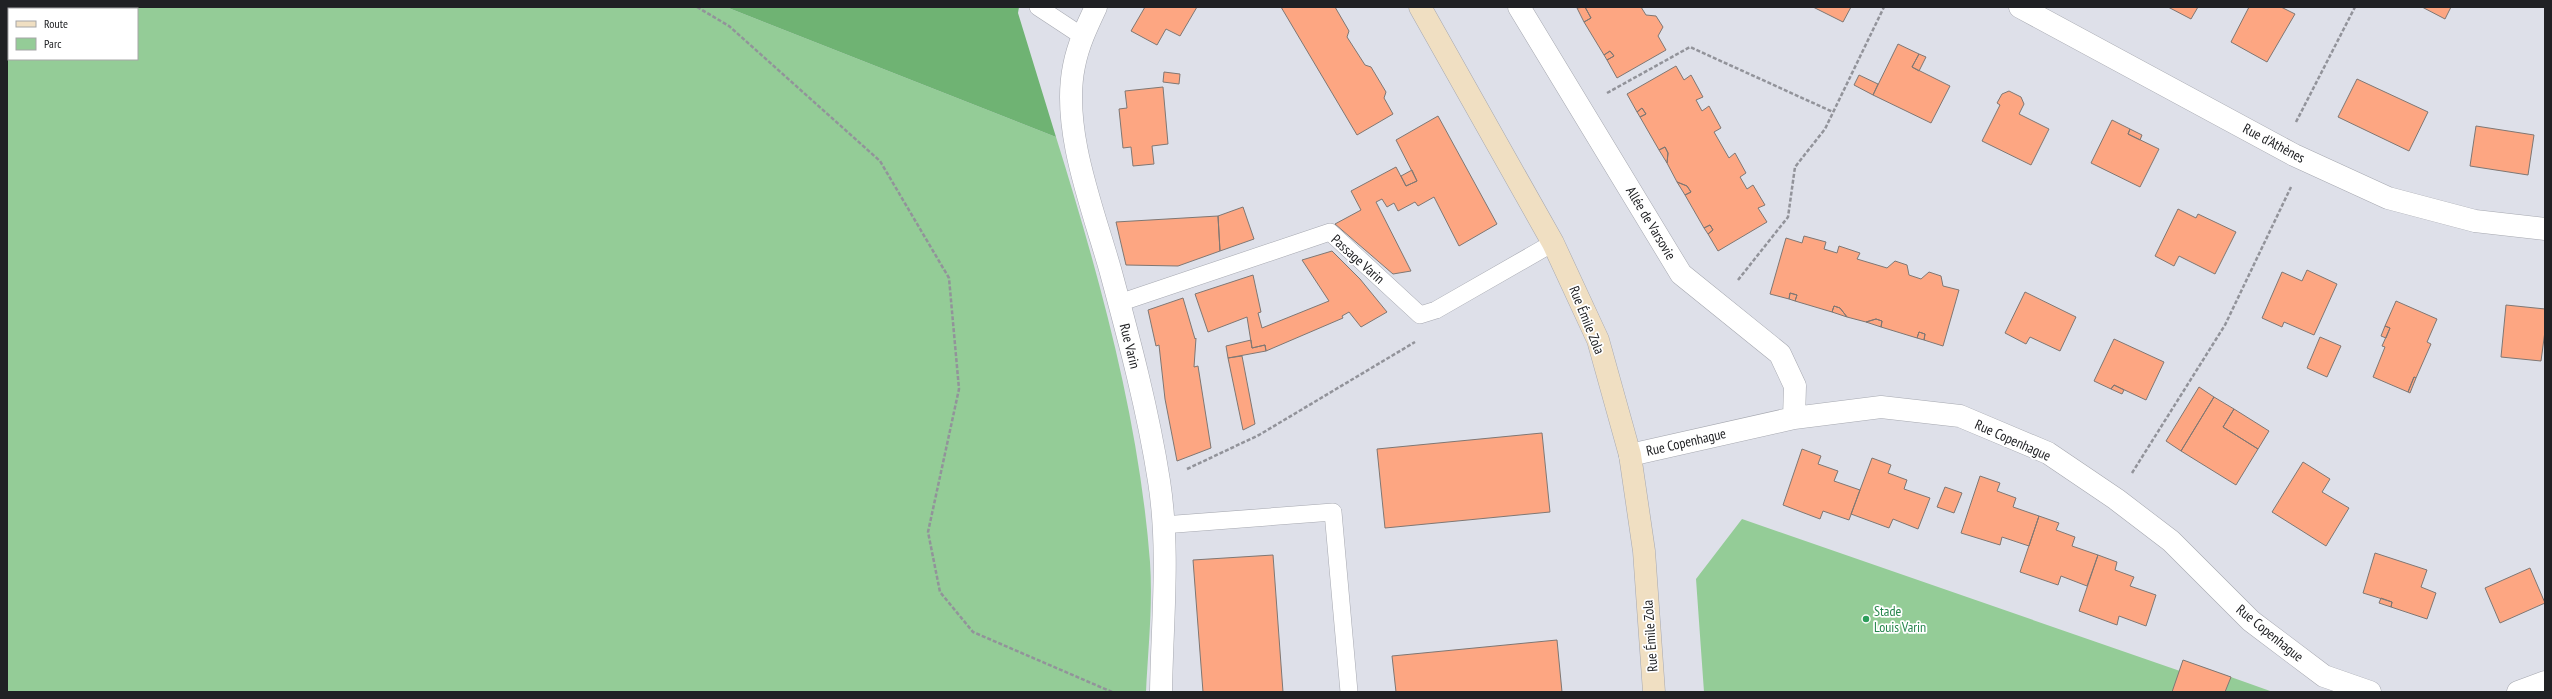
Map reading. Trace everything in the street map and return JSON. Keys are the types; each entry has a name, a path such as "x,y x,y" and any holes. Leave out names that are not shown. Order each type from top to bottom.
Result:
{"main road":[{"name":"Rue Émile Zola","path":"1420,7 1553,243 1598,340 1630,455 1644,551 1654,692"}],"street":[{"name":"Rue Varin","path":"1096,7 1082,36 1073,67 1073,126 1087,186 1142,394 1159,482 1166,555 1161,692"},
{"name":"Allée de Varsovie","path":"1519,7 1681,274 1780,354 1795,386 1794,418"},
{"name":"Rue d'Athènes","path":"2020,7 2294,155 2388,198 2475,221 2545,229"},
{"name":"Rue Copenhague","path":"1630,455 1794,418 1881,407 1960,416 2048,453 2116,498 2170,541 2251,621 2324,676 2370,692"},
{"path":"2518,692 2545,682"}],"lane":[{"path":"1038,7 1082,36"},
{"name":"Passage Varin","path":"1119,303 1330,232 1420,315 1436,310 1553,243"},
{"path":"1163,525 1333,512 1349,692"}],"path":[{"path":"697,7 729,26 880,161 949,278 959,389 928,532 940,592 973,632 1112,692"},
{"path":"1719,304 1788,217 1795,167 1825,129 1884,7"},
{"path":"2296,123 2355,7"},
{"path":"1580,108 1690,48 1833,112"},
{"path":"2116,498 2225,325 2295,179"},
{"path":"1159,482 1259,435 1433,332 1436,310"}],"green space":[{"path":"726,7 1056,137 1102,294 1127,401 1137,454 1145,508 1151,578 1151,611 1146,692 7,692 7,13 8,60 138,60 138,8 14,8"},
{"path":"726,7 1019,7 1018,13 1056,137"},
{"name":"Stade Louis Varin","path":"1742,519 2180,671 2183,660 2273,692 1704,692 1696,579"}],"building":[{"path":"1145,7 1197,7 1180,36 1166,29 1157,45 1131,31"},
{"path":"1281,7 1335,7 1349,31 1347,37 1365,65 1371,67 1386,92 1384,98 1393,114 1357,135"},
{"path":"1585,7 1641,7 1646,15 1656,16 1663,27 1658,36 1666,50 1617,78 1607,60 1614,56 1610,51 1604,55 1584,22 1591,18"},
{"path":"1585,7 1591,18 1584,22 1577,8"},
{"path":"1813,7 1851,7 1843,22"},
{"path":"2168,7 2198,7 2191,19"},
{"path":"2249,7 2281,7 2295,14 2267,62 2231,42"},
{"path":"2422,7 2451,7 2445,19"},
{"path":"1898,44 1919,54 1912,67 1950,86 1931,123 1873,95"},
{"path":"1610,51 1614,56 1607,60 1604,55"},
{"path":"1919,54 1926,57 1919,71 1912,67"},
{"path":"1676,66 1684,80 1691,75 1703,97 1696,100 1702,111 1709,106 1721,128 1714,132 1729,158 1735,153 1746,173 1740,177 1747,189 1753,185 1765,205 1758,208 1767,222 1718,251 1708,234 1713,230 1710,225 1704,228 1685,195 1691,192 1687,186 1677,182 1667,163 1668,153 1665,147 1659,150 1640,117 1646,114 1642,108 1637,112 1627,94"},
{"path":"1164,72 1180,74 1179,84 1163,82"},
{"path":"1859,75 1878,84 1873,95 1854,85"},
{"path":"2357,79 2428,112 2409,151 2338,117"},
{"path":"1163,87 1168,144 1152,146 1154,164 1133,166 1131,147 1123,148 1119,109 1127,108 1125,91"},
{"path":"2009,91 2021,97 2024,104 2019,114 2049,129 2031,165 1982,141 2000,105 1997,103 2002,94"},
{"path":"1642,108 1646,114 1640,117 1637,112"},
{"path":"1438,116 1497,224 1459,246 1434,197 1418,206 1415,202 1398,211 1394,203 1387,207 1382,199 1376,202 1411,271 1393,274 1335,224 1361,210 1351,191 1396,167 1406,186 1417,181 1396,140"},
{"path":"2112,120 2130,129 2128,134 2159,149 2140,187 2091,163"},
{"path":"2476,126 2534,135 2528,175 2470,166"},
{"path":"2130,129 2142,135 2140,140 2128,134"},
{"path":"1665,147 1668,153 1667,163 1659,150"},
{"path":"1412,170 1417,181 1406,186 1401,176"},
{"path":"1677,182 1687,186 1691,192 1685,195"},
{"path":"1243,207 1254,239 1220,251 1218,216"},
{"path":"2178,209 2196,218 2198,214 2236,232 2215,274 2179,256 2174,266 2155,256"},
{"path":"1218,216 1220,251 1178,266 1126,265 1116,222"},
{"path":"1710,225 1713,230 1708,234 1704,228"},
{"path":"1804,236 1826,242 1824,249 1837,253 1839,246 1860,253 1857,259 1887,268 1895,261 1907,265 1909,275 1921,279 1929,272 1941,276 1943,286 1959,290 1943,346 1924,340 1925,334 1919,332 1917,338 1881,327 1882,321 1876,319 1866,322 1847,317 1840,308 1834,306 1832,312 1795,301 1797,295 1790,293 1789,299 1770,294 1786,238 1802,243"},
{"path":"1332,251 1360,279 1387,312 1361,327 1349,312 1342,316 1343,318 1266,351 1265,345 1252,348 1247,317 1208,332 1195,294 1253,275 1261,312 1258,313 1262,328 1329,301 1302,260"},
{"path":"2307,270 2337,284 2314,335 2284,322 2282,327 2262,318 2282,272 2302,281"},
{"path":"2025,292 2076,317 2060,351 2030,337 2026,344 2005,333"},
{"path":"1790,293 1797,295 1795,301 1789,299"},
{"path":"1183,298 1195,339 1196,338 1194,367 1198,366 1211,448 1177,461 1165,399 1159,345 1156,346 1148,310"},
{"path":"2396,301 2437,319 2427,342 2431,344 2408,392 2373,377 2385,347 2382,346 2390,328 2385,326"},
{"path":"2506,305 2545,309 2545,331 2541,361 2501,357"},
{"path":"1834,306 1840,308 1847,317 1832,312"},
{"path":"1876,319 1882,321 1881,327 1866,322"},
{"path":"2385,326 2390,328 2386,338 2381,336"},
{"path":"1919,332 1925,334 1924,340 1917,338"},
{"path":"2320,337 2341,346 2327,377 2307,368"},
{"path":"2114,339 2164,362 2146,400 2114,385 2111,389 2094,381"},
{"path":"1251,340 1252,348 1265,345 1266,351 1228,358 1226,346"},
{"path":"1242,356 1255,424 1243,430 1228,358"},
{"path":"2414,377 2416,378 2410,393 2408,392"},
{"path":"2114,385 2124,390 2122,394 2111,389"},
{"path":"2199,387 2214,397 2181,451 2166,441"},
{"path":"2214,397 2234,409 2223,427 2258,449 2236,485 2181,451"},
{"path":"2234,409 2269,431 2258,449 2223,427"},
{"path":"1542,433 1550,512 1385,528 1377,449"},
{"path":"1802,449 1821,456 1818,464 1838,471 1834,481 1860,490 1849,520 1823,511 1820,519 1783,505"},
{"path":"1872,458 1891,465 1888,473 1907,480 1904,489 1930,498 1918,529 1893,519 1889,528 1851,514"},
{"path":"2303,462 2330,479 2322,492 2349,508 2326,546 2272,512"},
{"path":"1980,476 2000,483 1997,491 2016,498 2013,507 2039,516 2029,546 2002,537 2000,545 1961,533"},
{"path":"1945,487 1962,493 1954,513 1937,507"},
{"path":"2039,516 2059,523 2056,530 2075,537 2072,546 2098,555 2087,586 2061,576 2058,585 2020,572"},
{"path":"2375,553 2427,570 2421,587 2436,593 2427,619 2391,607 2392,602 2363,593"},
{"path":"1273,555 1283,692 1203,692 1193,560"},
{"path":"2098,555 2117,562 2115,570 2134,577 2130,586 2156,595 2146,626 2119,616 2117,625 2079,611"},
{"path":"2530,568 2545,603 2500,623 2485,588"},
{"path":"2381,598 2392,602 2391,607 2379,603"},
{"path":"1557,640 1562,692 1396,692 1392,656"},
{"path":"2183,660 2231,677 2225,692 2172,692"}],"place":[{"name":"Stade Louis Varin","path":"1866,619"}]}
